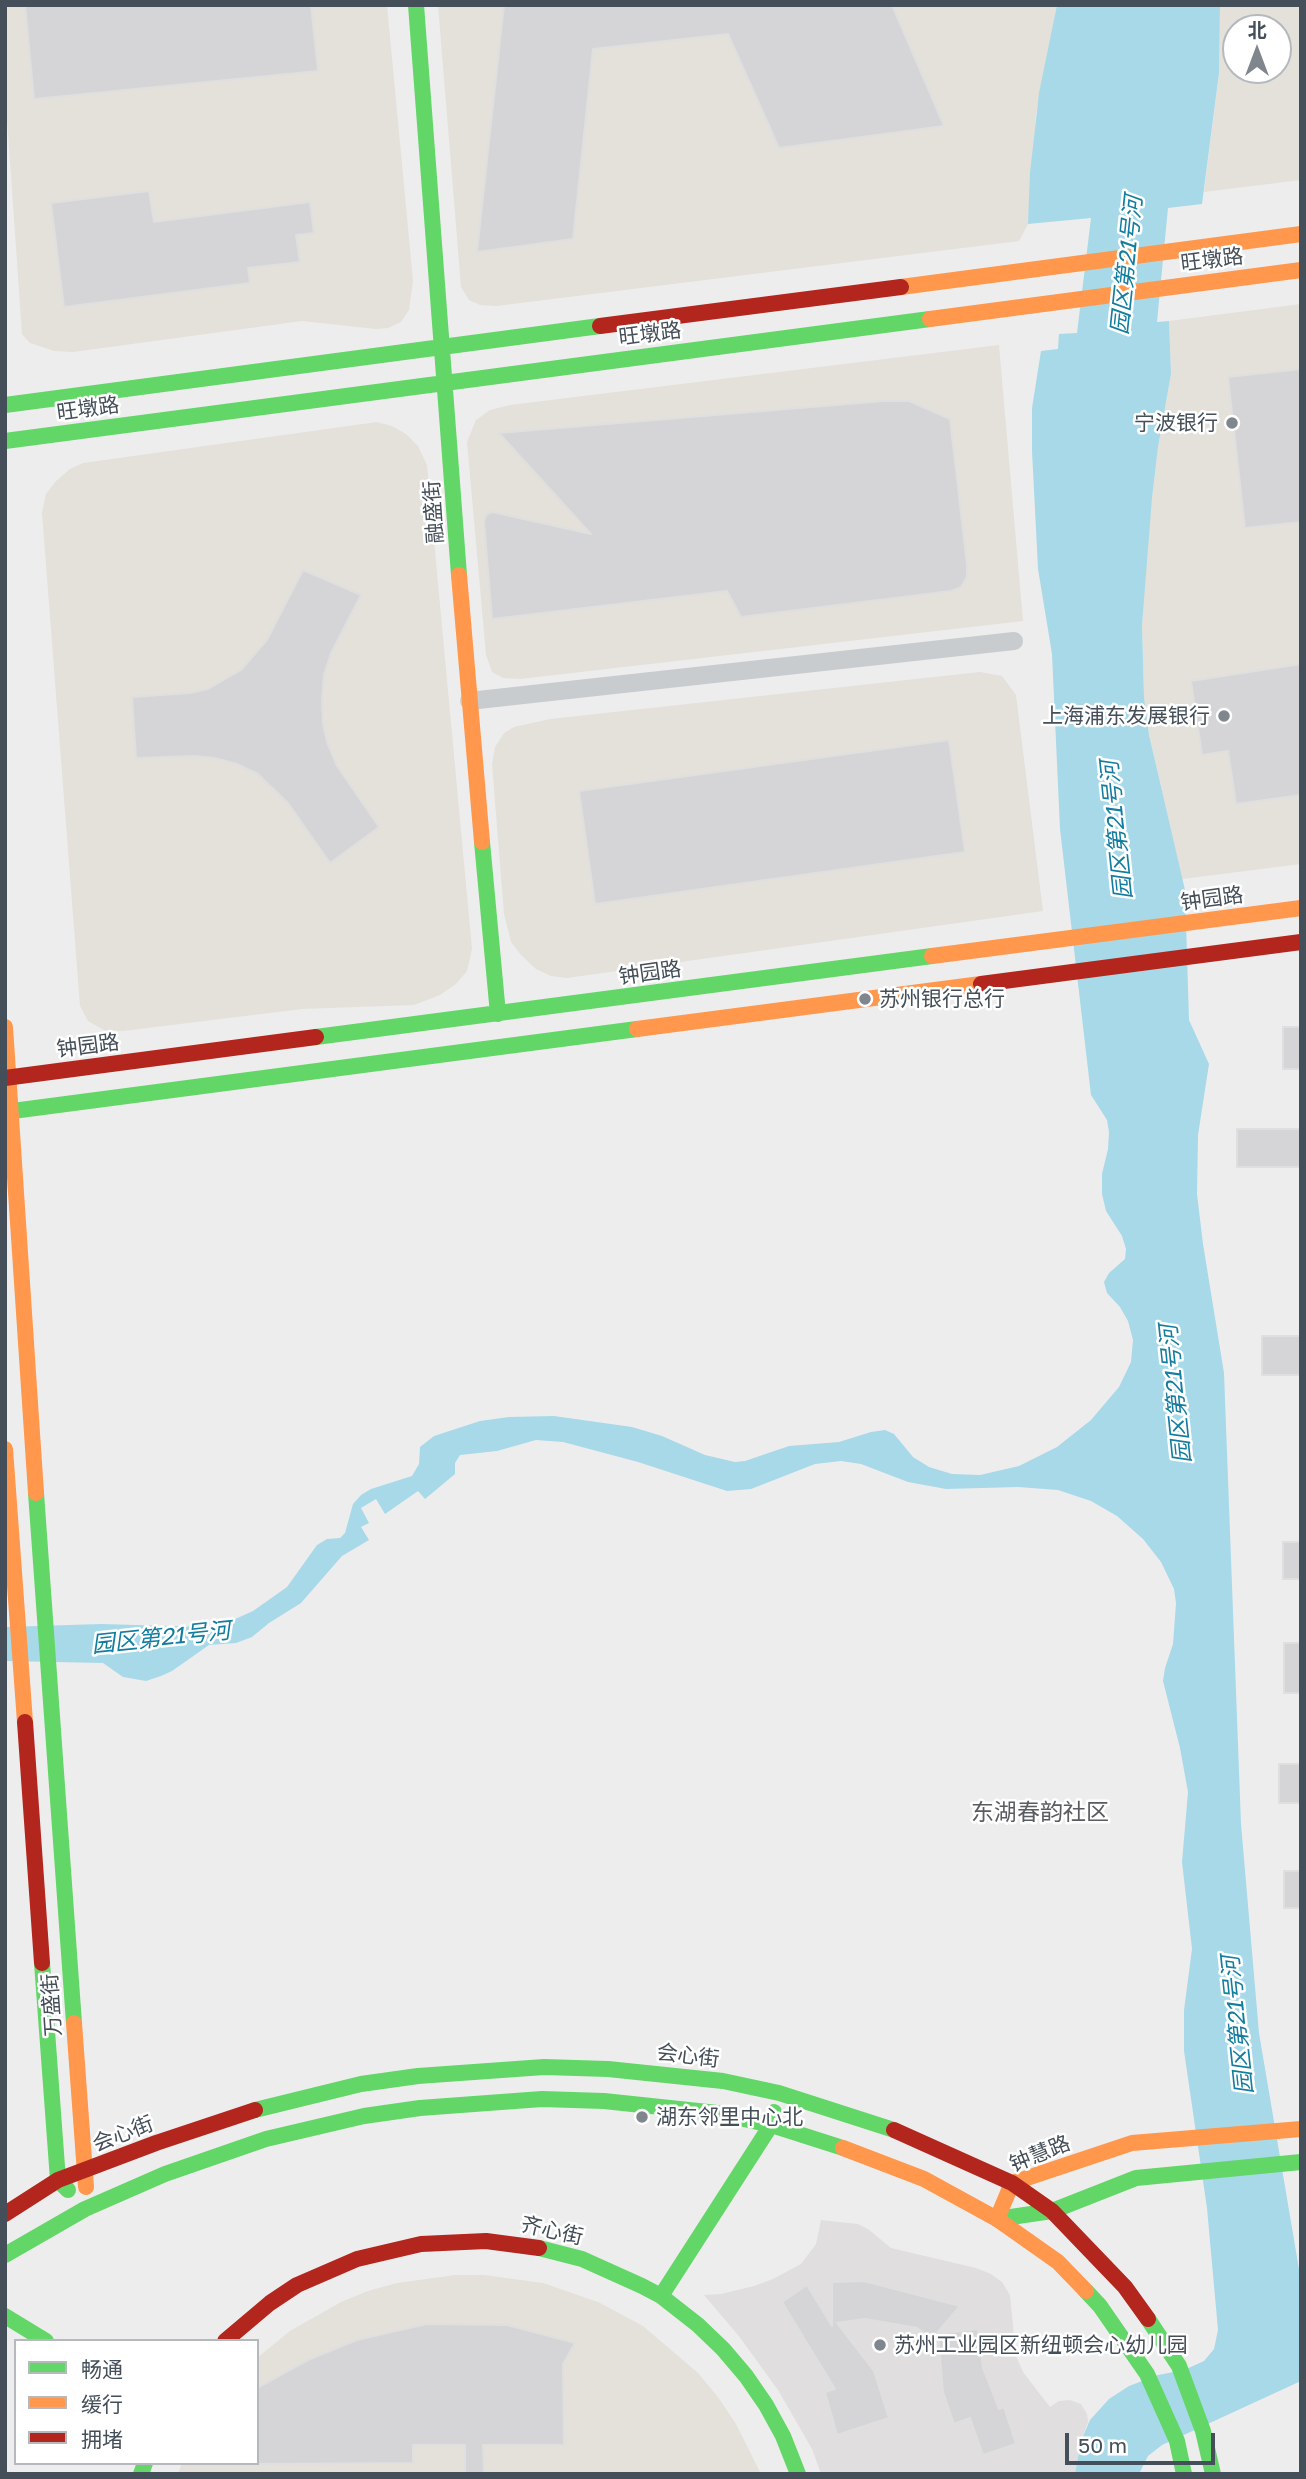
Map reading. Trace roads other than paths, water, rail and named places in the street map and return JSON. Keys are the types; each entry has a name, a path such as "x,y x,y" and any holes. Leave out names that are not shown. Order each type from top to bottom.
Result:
{"main road":[{"name":"融盛街","path":"416,5 469,701 498,1014"},
{"name":"旺墩路","path":"5,405 1301,234"},
{"name":"旺墩路","path":"5,441 1301,270"},
{"name":"钟园路","path":"7,1078 1301,908"},
{"path":"8,1112 1301,942"},
{"name":"万盛街","path":"5,1027 8,1112 47,1668 86,2171 85,2209"},
{"name":"万盛街","path":"5,1449 58,2180"},
{"name":"会心街","path":"5,2214 58,2180 156,2143 260,2108 361,2084 482,2070 574,2067 723,2081 779,2093 895,2130 1012,2183 1052,2211 1125,2287 1144,2311 1179,2366 1203,2431 1213,2474"},
{"path":"661,2296 771,2125 779,2093"},
{"path":"5,2255 85,2209 164,2174 266,2139 364,2116 419,2108 572,2099 717,2113 771,2125 883,2161 925,2179 997,2219 1058,2262 1100,2306 1147,2374 1177,2441 1184,2474"},
{"name":"钟慧路","path":"997,2219 1012,2183 1132,2143 1301,2129"},
{"path":"997,2219 1052,2211 1136,2178 1301,2162"},
{"path":"58,2180 85,2209"},
{"name":"齐心街","path":"227,2339 270,2303 327,2271 357,2259 421,2244 486,2241 551,2250 613,2271 661,2296 706,2333 746,2376 783,2436 798,2474"},
{"path":"5,2316 43,2339"}],"street":[{"path":"469,701 1014,641"}],"water":[{"name":"园区第21号河","path":"1057,5 1220,5 1219,73 1202,204 1168,208 1157,322 1169,321 1171,374 1152,498 1142,625 1144,697 1149,735 1185,890 1189,1020 1209,1064 1198,1135 1197,1194 1224,1373 1241,1824 1259,2033 1301,2281 1301,2381 1162,2445 1148,2456 1139,2474 1075,2474 1081,2441 1090,2420 1109,2399 1129,2386 1158,2375 1184,2370 1204,2361 1214,2349 1218,2330 1207,2208 1184,2051 1184,2010 1192,1949 1182,1862 1188,1792 1163,1681 1173,1644 1176,1603 1174,1589 1161,1562 1143,1539 1117,1516 1091,1501 1058,1490 1018,1487 946,1489 908,1482 861,1464 841,1461 815,1464 751,1489 727,1491 638,1462 563,1442 536,1440 497,1451 460,1455 455,1463 455,1474 425,1499 418,1491 385,1514 376,1499 361,1508 369,1523 361,1527 369,1540 342,1556 301,1603 252,1637 236,1643 209,1645 161,1676 146,1681 123,1677 103,1663 5,1661 5,1627 101,1624 206,1627 222,1625 253,1611 287,1587 317,1545 327,1539 340,1538 345,1533 353,1504 361,1495 371,1489 412,1476 419,1464 420,1447 434,1436 480,1421 554,1416 632,1427 662,1436 705,1455 735,1462 789,1446 839,1442 885,1430 894,1434 913,1457 929,1467 952,1474 980,1475 1019,1466 1057,1447 1091,1420 1119,1387 1131,1362 1133,1340 1128,1321 1107,1293 1104,1282 1109,1273 1125,1259 1126,1249 1122,1236 1106,1211 1102,1194 1102,1174 1109,1132 1107,1120 1091,1095 1060,829 1052,654 1038,569 1032,451 1032,408 1041,351 1058,349 1059,334 1077,333 1091,218 1028,224 1030,173 1039,93"}],"place":[{"name":"宁波银行","path":"1232,423"},
{"name":"上海浦东发展银行","path":"1224,716"},
{"name":"苏州银行总行","path":"865,999"},
{"name":"湖东邻里中心北","path":"642,2117"},
{"name":"苏州工业园区新纽顿会心幼儿园","path":"880,2345"}],"district":[{"name":"东湖春韵社区","path":"1040,1813"}]}
